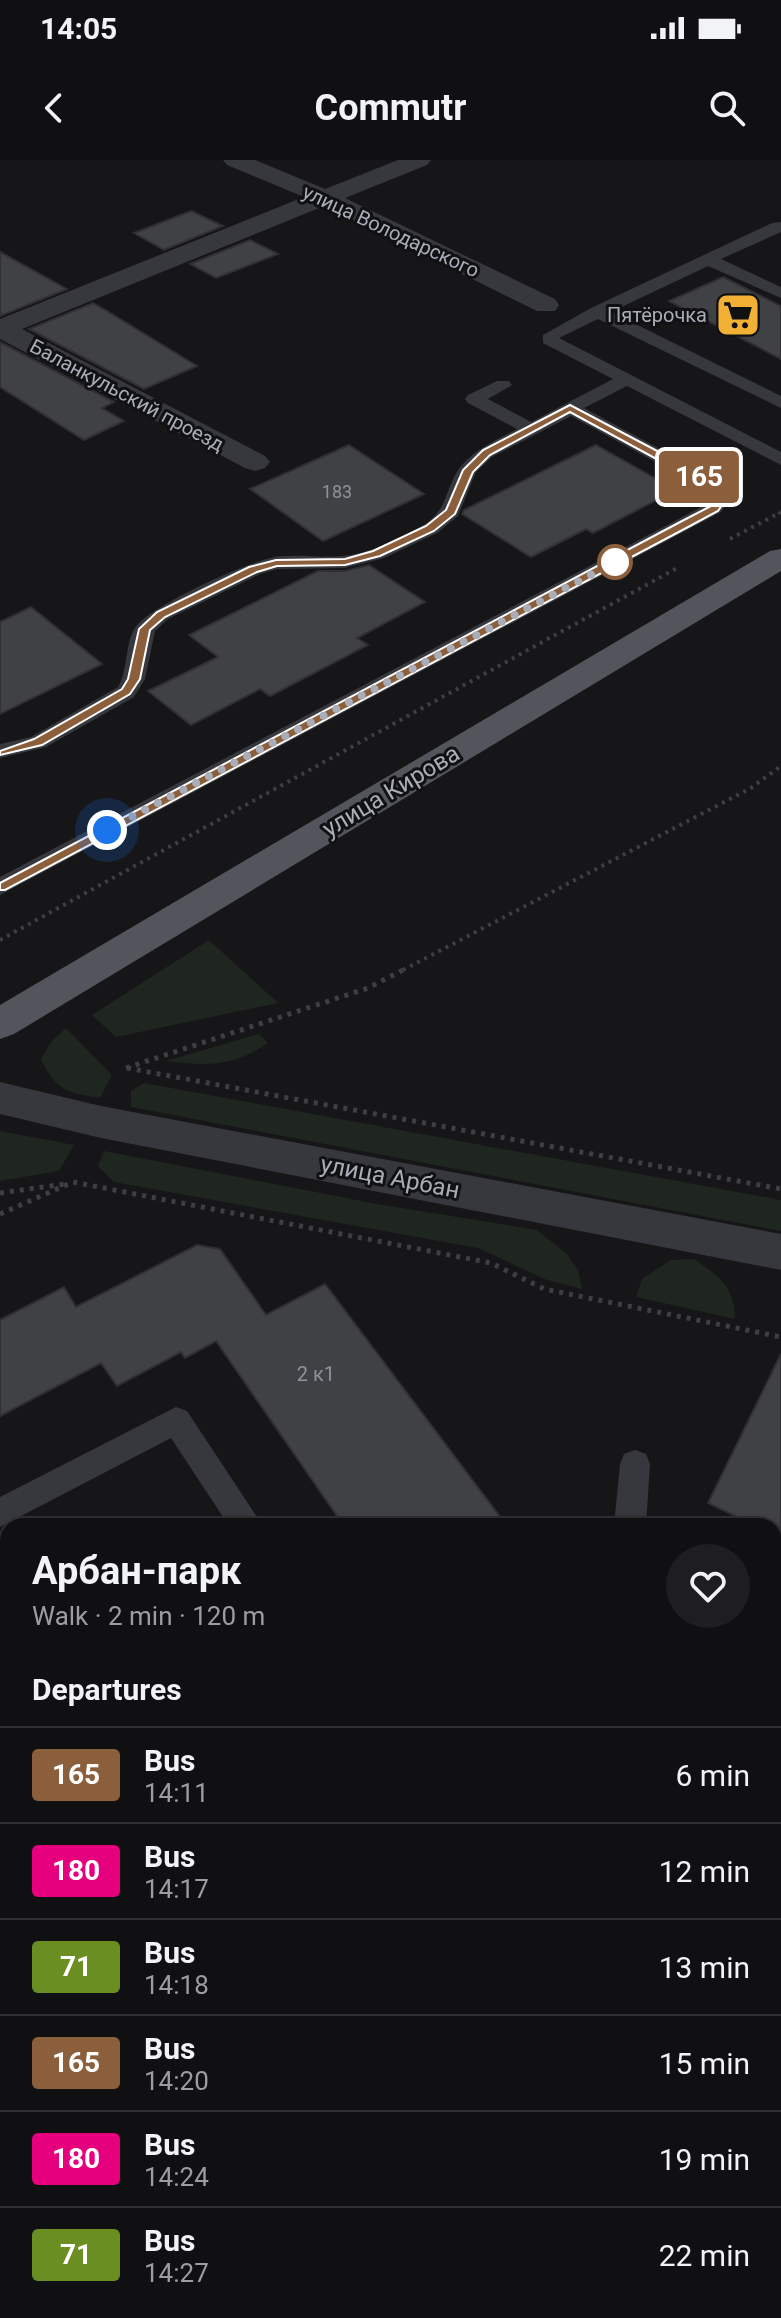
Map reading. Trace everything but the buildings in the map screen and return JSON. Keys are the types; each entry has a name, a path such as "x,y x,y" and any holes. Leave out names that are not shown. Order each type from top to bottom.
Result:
{"main road":[{"name":"улица Кирова","path":"0,1024 781,558"}],"street":[{"name":"улица Володарского","path":"235,160 324,197 546,305"},
{"path":"0,328 419,160"},
{"name":"Баланкульский проезд","path":"0,328 255,462"},
{"name":"улица Арбан","path":"0,1098 101,1122 781,1252"}],"lane":[{"path":"780,226 597,312 549,339 781,459"},
{"path":"707,259 781,293"},
{"path":"546,305 579,321"},
{"path":"597,312 781,403"},
{"path":"0,751 38,742 126,692 134,679 145,629 161,615 253,570 276,563 345,562 377,554 430,529 451,512 468,470 486,453 625,380"},
{"path":"503,385 474,399 530,429"},
{"path":"0,887 686,524 714,508 722,498 714,486 570,408"},
{"path":"0,1513 176,1420 242,1518"},
{"path":"631,1518 635,1464"}],"path":[{"path":"726,542 781,512"},
{"path":"0,940 684,565"},
{"path":"781,766 751,788 368,988 126,1068 781,1189"},
{"path":"0,1214 73,1182"},
{"path":"0,1193 73,1182 491,1263 544,1289 781,1337"}],"shaded area":[{"path":"209,940 278,1003 116,1037 92,1015"},
{"path":"66,1028 112,1075 100,1098 79,1094 57,1084 41,1059 51,1042"},
{"path":"259,1034 268,1043 231,1061 194,1064 166,1061"},
{"path":"144,1083 781,1200 781,1231 131,1107 131,1091"},
{"path":"0,1131 74,1145 59,1171 0,1181"},
{"path":"104,1151 377,1204 537,1230 566,1253 578,1270 582,1289 547,1280 478,1248 114,1182 98,1166"},
{"path":"694,1259 724,1283 732,1298 735,1319 636,1297 642,1279 671,1260"}],"bus line":[{"name":"165","path":"0,751 38,742 126,692 134,679 145,629 161,615 253,570 276,563 345,562 377,554 430,529 451,512 468,470 486,453 570,408 714,486 722,498 714,508 686,524 0,887"}],"place":[{"name":"Пятёрочка","path":"738,315"}],"route":[{"path":"107,830 615,562"}]}
